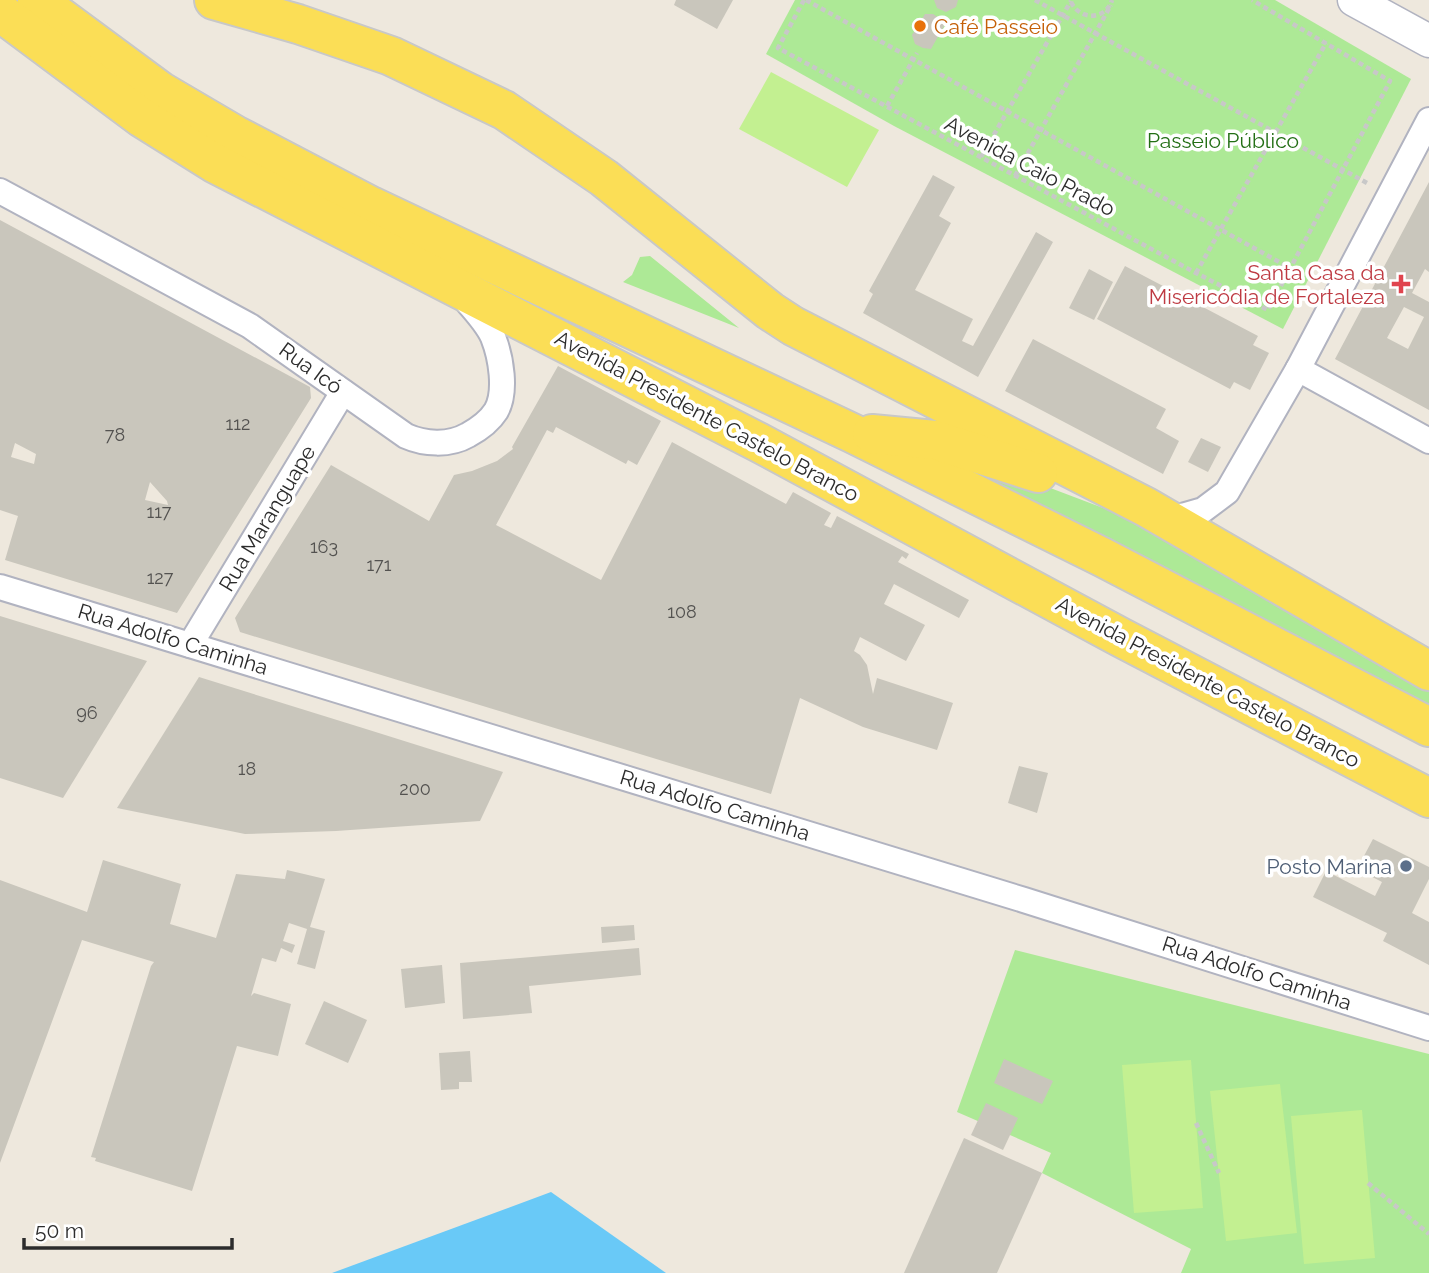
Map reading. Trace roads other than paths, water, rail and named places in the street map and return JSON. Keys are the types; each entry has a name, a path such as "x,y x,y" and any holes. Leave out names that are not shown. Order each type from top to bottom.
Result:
{"main road":[{"name":"Avenida Presidente Castelo Branco","path":"37,0 214,163 758,442 1120,637 1429,798"},
{"path":"214,0 298,24 391,56 504,110 604,178 770,311 793,326 1157,514 1429,671"},
{"name":"Avenida Presidente Castelo Branco","path":"0,12 151,105 234,135 371,206 852,433 1102,557 1429,727"},
{"path":"852,433 935,440 1157,514"}],"street":[{"path":"1354,0 1429,41"},
{"path":"1157,514 1203,510 1227,492 1298,369 1429,120"},
{"name":"Rua Icó","path":"0,191 250,326 406,436 417,441 438,443 464,438 490,419 498,408 502,387 492,336 455,286"},
{"path":"1298,369 1429,441"},
{"name":"Rua Maranguape","path":"190,645 344,391"},
{"name":"Rua Adolfo Caminha","path":"0,587 1024,900 1429,1028"}],"water":[{"path":"551,1192 666,1273 332,1273"}],"place":[{"name":"Café Passeio","path":"920,26"},
{"name":"Santa Casa da Misericódia de Fortaleza","path":"1401,284"},
{"name":"Posto Marina","path":"1406,866"}],"park label":[{"name":"Passeio Público","path":"1223,140"}]}
